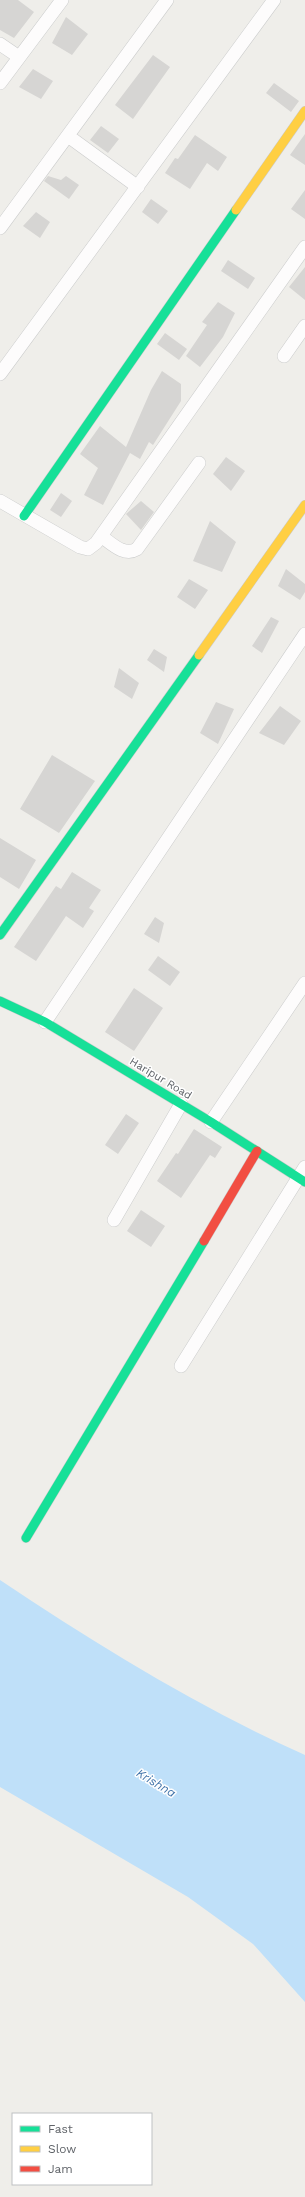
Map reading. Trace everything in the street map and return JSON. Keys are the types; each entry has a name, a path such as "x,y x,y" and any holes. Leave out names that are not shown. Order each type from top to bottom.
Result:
{"street":[{"path":"0,83 62,0"},
{"path":"0,228 167,0"},
{"path":"0,374 274,0"},
{"path":"0,44 18,57"},
{"path":"24,516 305,110"},
{"path":"68,136 138,187"},
{"path":"0,501 80,547 88,549 101,536 305,247"},
{"path":"284,356 305,326"},
{"path":"101,536 126,552 137,550 199,463"},
{"path":"0,935 305,505"},
{"path":"45,1022 305,634"},
{"path":"211,1122 305,984"},
{"name":"Haripur Road","path":"0,1001 45,1022 257,1151 303,1175"},
{"path":"114,1220 181,1104"},
{"path":"26,1538 257,1151"},
{"path":"181,1366 303,1175"}],"water":[{"name":"Krishna","path":"0,1580 111,1651 187,1696 226,1717 305,1755 305,2002 253,1944 188,1897 0,1787"}],"building":[{"path":"0,0 18,0 34,12 14,38 0,30"},
{"path":"66,17 88,34 72,55 52,43"},
{"path":"153,55 170,67 133,119 115,105"},
{"path":"33,69 53,81 41,99 19,87"},
{"path":"274,83 299,101 291,112 266,93"},
{"path":"101,126 119,139 108,153 90,140"},
{"path":"305,134 305,165 290,155"},
{"path":"195,135 227,157 218,171 207,163 190,189 165,173 175,158 178,159"},
{"path":"48,176 61,180 66,176 79,185 69,199 44,181"},
{"path":"305,190 305,219 291,209"},
{"path":"151,199 168,211 158,224 142,212"},
{"path":"36,212 50,222 40,238 23,226"},
{"path":"228,260 255,278 248,289 221,271"},
{"path":"305,267 305,300 289,287"},
{"path":"218,302 235,313 223,337 200,367 186,356 207,325 202,322"},
{"path":"165,333 187,349 179,360 157,344"},
{"path":"162,371 181,384 181,401 153,445 149,442 140,459 130,453 103,505 84,495 98,468 80,454 100,426 126,447 151,390"},
{"path":"226,457 245,471 231,491 213,474"},
{"path":"61,493 72,501 61,517 50,510"},
{"path":"141,501 154,512 141,530 126,514"},
{"path":"210,521 236,542 222,572 193,561"},
{"path":"286,569 305,584 305,592 300,600 278,586"},
{"path":"189,579 208,590 195,609 177,597"},
{"path":"271,617 279,621 262,653 252,646"},
{"path":"154,649 167,657 164,672 147,660"},
{"path":"119,668 139,683 132,699 114,687"},
{"path":"216,702 234,709 218,744 200,733"},
{"path":"280,706 301,721 284,745 259,733"},
{"path":"52,755 95,781 59,833 20,809"},
{"path":"0,838 36,860 19,889 0,877"},
{"path":"72,872 101,890 89,908 94,911 83,928 66,916 36,961 14,947 56,886 61,889"},
{"path":"155,917 164,923 159,943 144,934"},
{"path":"158,956 180,972 170,986 148,970"},
{"path":"134,988 163,1008 134,1051 105,1032"},
{"path":"126,1114 139,1123 118,1154 105,1145"},
{"path":"194,1129 222,1147 215,1158 210,1155 181,1198 157,1181 176,1153 178,1154"},
{"path":"141,1210 165,1226 151,1247 127,1231"}],"traffic: fast":[{"path":"24,516 236,210"},
{"path":"0,935 199,655"},
{"path":"0,1001 45,1022 211,1122 305,1182"},
{"path":"26,1538 204,1241"}],"traffic: slow":[{"path":"236,210 305,111"},
{"path":"199,655 305,505"}],"traffic: jam":[{"path":"204,1241 257,1151"}]}
